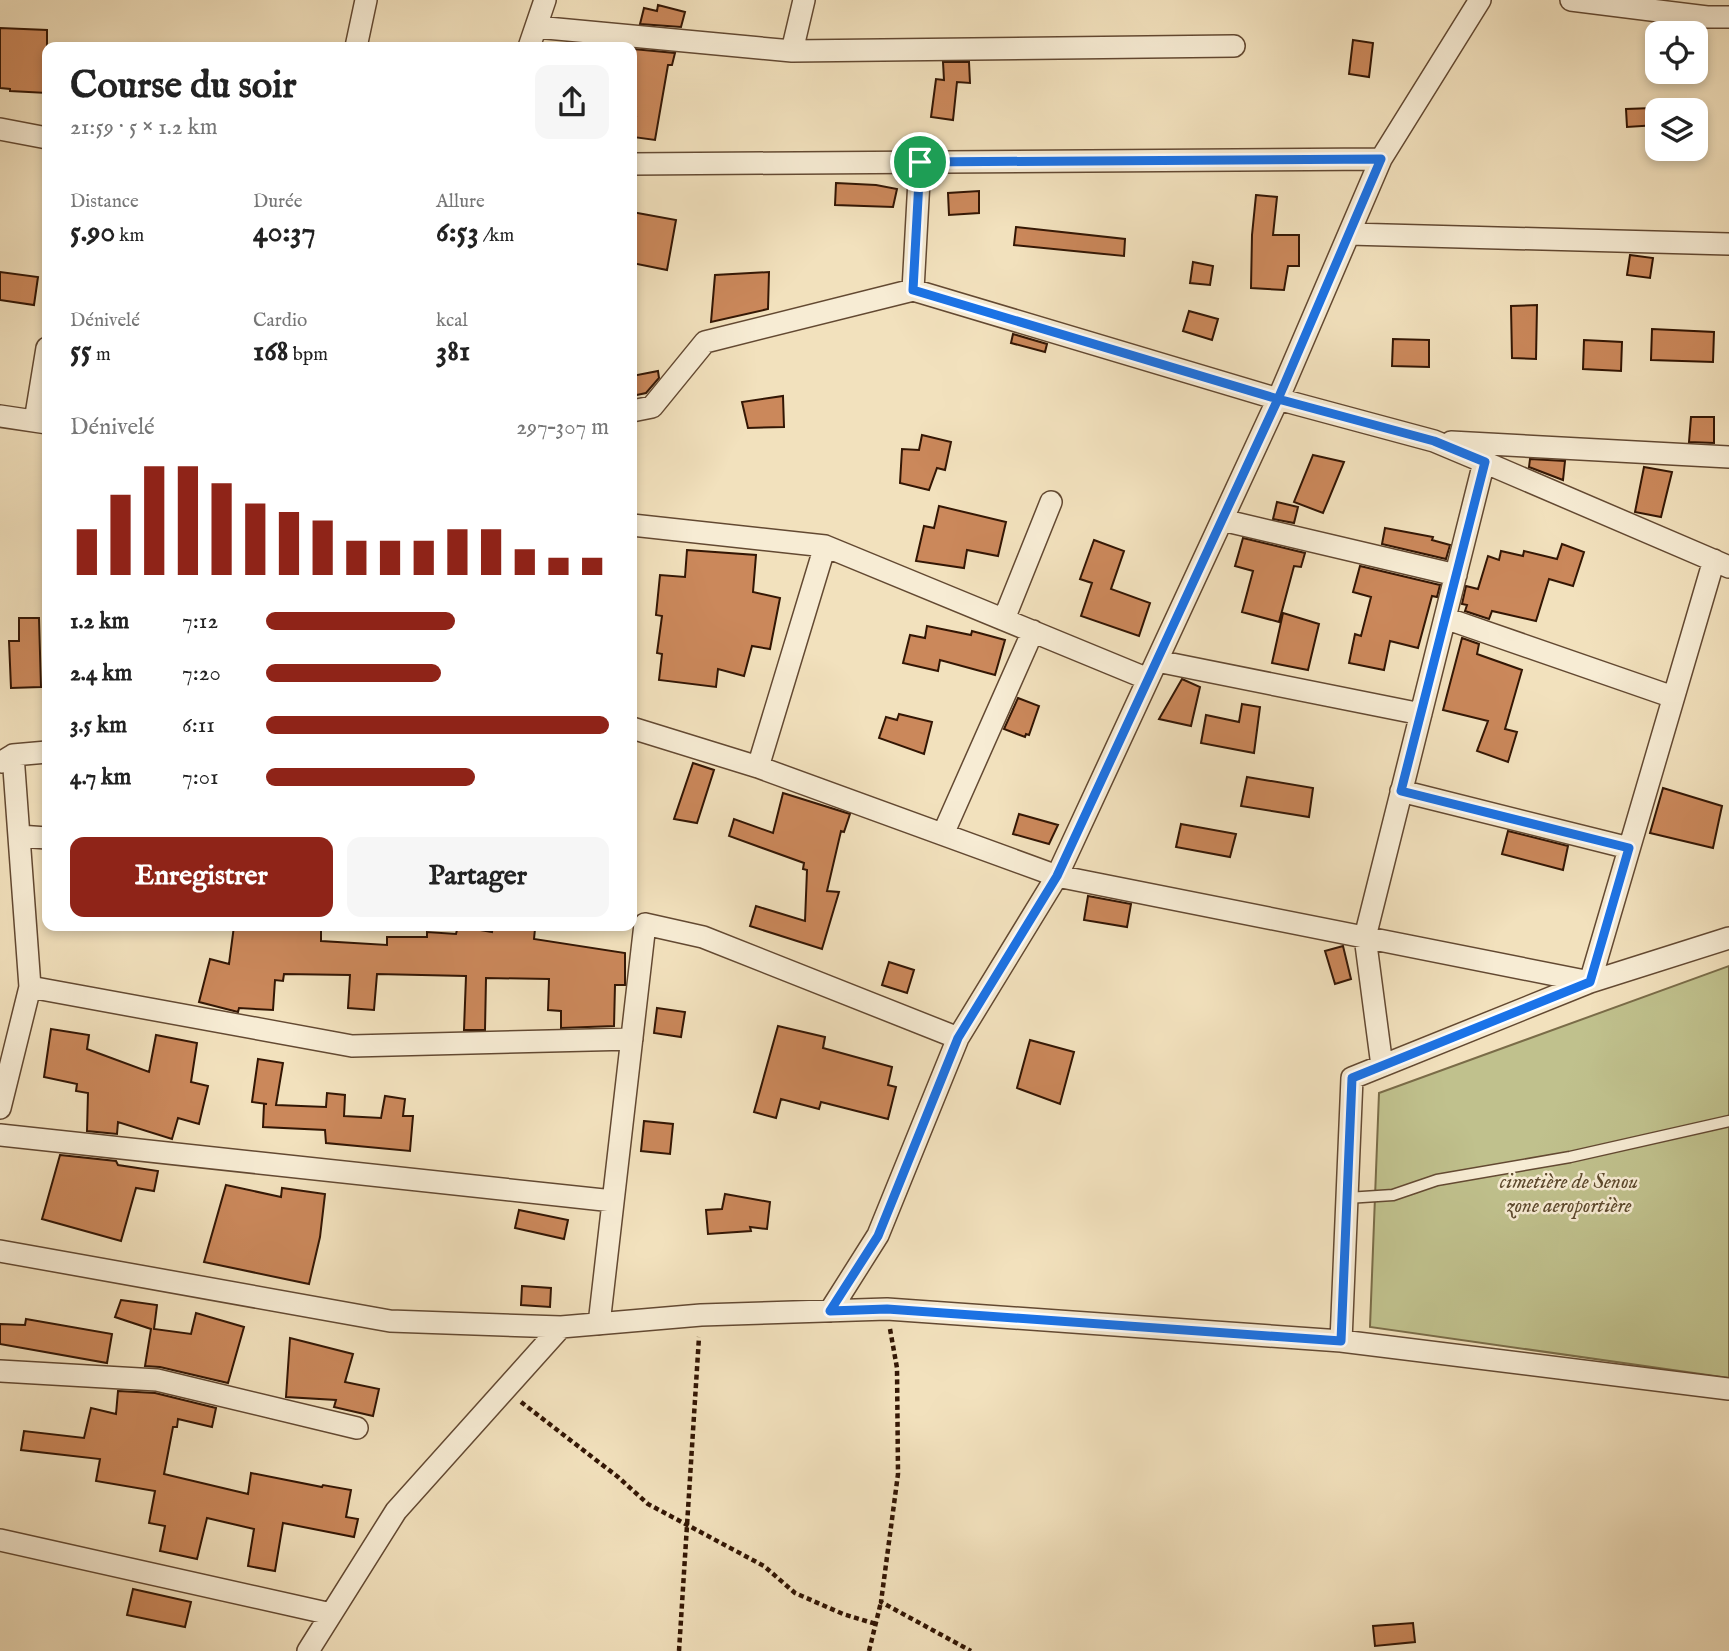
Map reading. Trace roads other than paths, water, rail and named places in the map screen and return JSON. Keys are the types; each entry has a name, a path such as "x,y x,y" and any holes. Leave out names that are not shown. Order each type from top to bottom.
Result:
{"street":[{"path":"357,42 366,0"},
{"path":"545,0 533,37 626,42"},
{"path":"792,51 804,0"},
{"path":"830,1311 878,1236 958,1038 1057,876 1278,399 1381,159 1480,0"},
{"path":"1571,0 1707,17 1729,17"},
{"path":"637,43 792,51 1234,46"},
{"path":"0,129 42,137"},
{"path":"637,164 1381,159"},
{"path":"913,290 920,162"},
{"path":"1349,234 1729,244"},
{"path":"637,410 652,407 705,342 913,290 1278,399 1434,441 1721,564 1673,698 1590,982"},
{"path":"0,416 41,422"},
{"path":"1434,441 1729,457"},
{"path":"1382,1066 1364,937 1485,462"},
{"path":"1004,619 1051,502"},
{"path":"1222,520 1456,575"},
{"path":"637,526 825,546 1033,631 1153,670 1421,714"},
{"path":"758,766 825,546"},
{"path":"1445,618 1673,698"},
{"path":"943,834 1033,631"},
{"path":"637,730 758,766 1057,876 1590,982"},
{"path":"0,1108 30,987 19,836 6,759 42,753"},
{"path":"1401,791 1629,848"},
{"path":"19,836 42,838"},
{"path":"599,1324 632,1039 638,921 703,937 958,1038"},
{"path":"1341,1341 1352,1078 1590,982 1729,938"},
{"path":"30,987 352,1046 632,1039"},
{"path":"0,1136 613,1201"},
{"path":"0,1251 390,1321 561,1327 701,1315 887,1309 1341,1341 1729,1389"},
{"path":"307,1651 396,1511 561,1327"},
{"path":"0,1371 157,1380 357,1428"},
{"path":"0,1540 331,1614"}],"lane":[{"path":"1347,1198 1393,1195 1437,1180 1570,1157 1729,1121"}],"park label":[{"name":"cimetière de Senou zone aeroportière","path":"1569,1194"}]}
